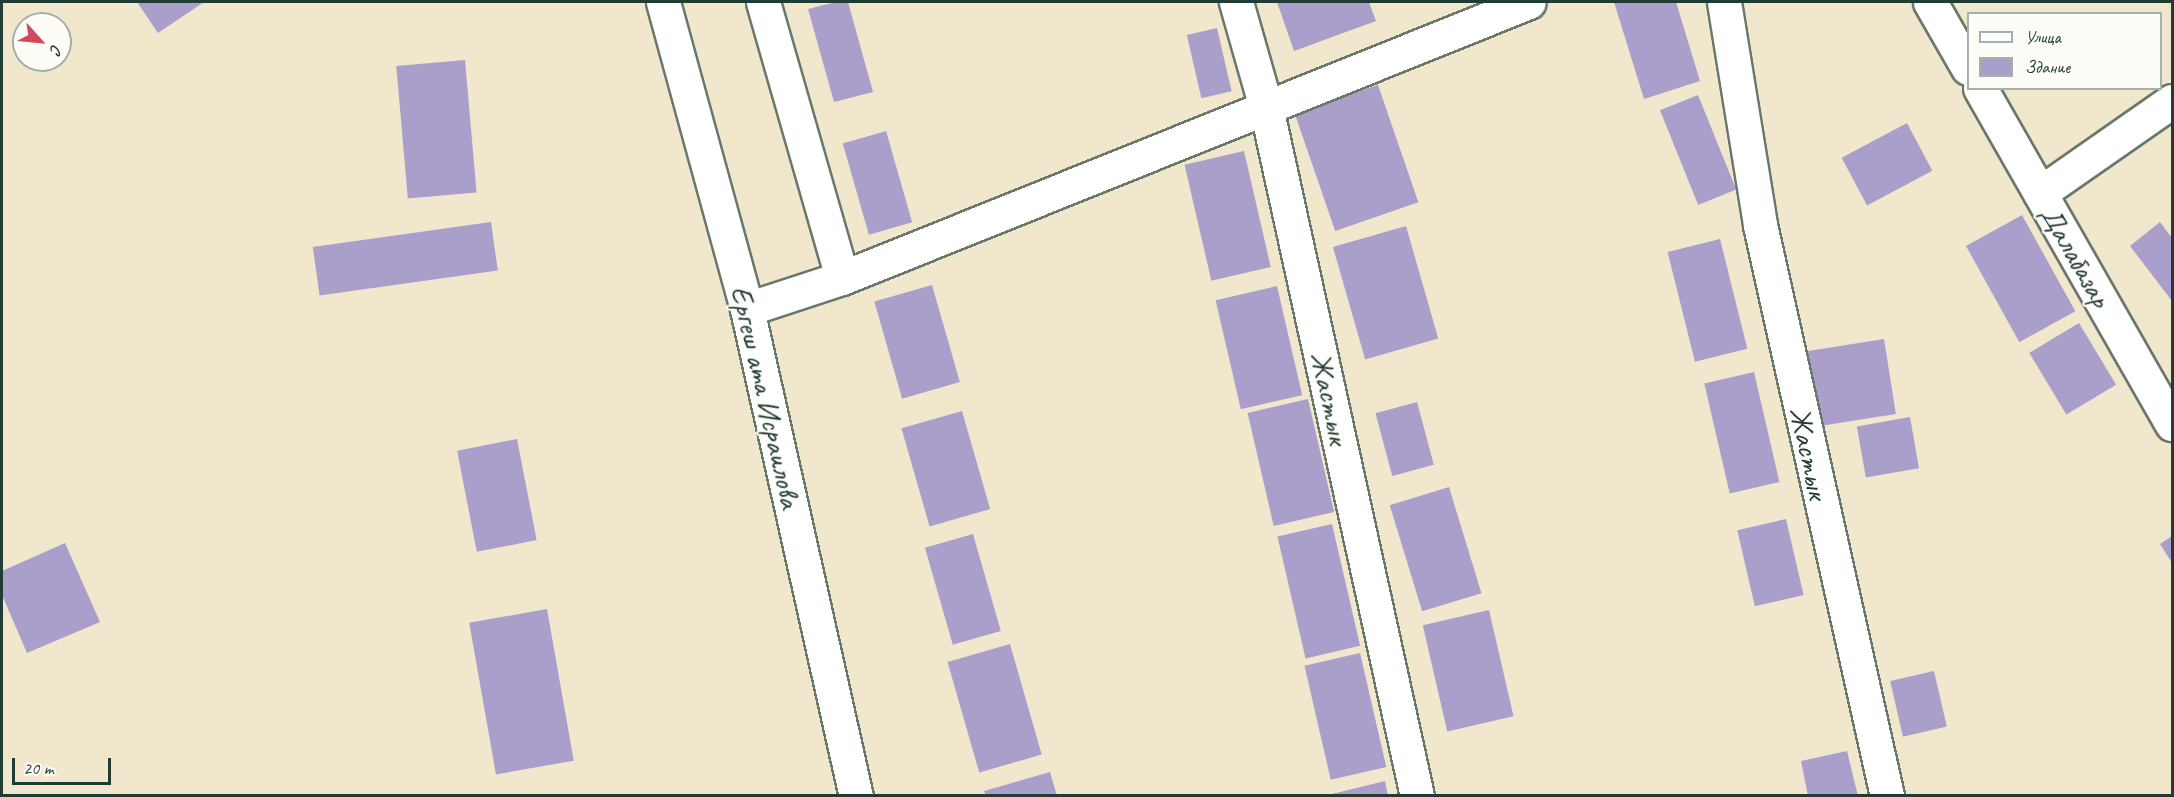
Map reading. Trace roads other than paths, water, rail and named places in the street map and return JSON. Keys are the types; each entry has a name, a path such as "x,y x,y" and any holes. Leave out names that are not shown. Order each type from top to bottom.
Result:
{"street":[{"name":"Ергеш ата Исраилова","path":"663,2 747,309 856,795"},
{"path":"763,2 842,278"},
{"name":"Жастык","path":"1236,2 1266,107 1417,795"},
{"path":"747,309 842,278 1529,2"},
{"name":"Жастык","path":"1724,2 1760,225 1887,795"},
{"path":"1930,2 1967,66"},
{"name":"Далабазар","path":"1981,90 2172,424"},
{"path":"2040,193 2172,101"}]}
